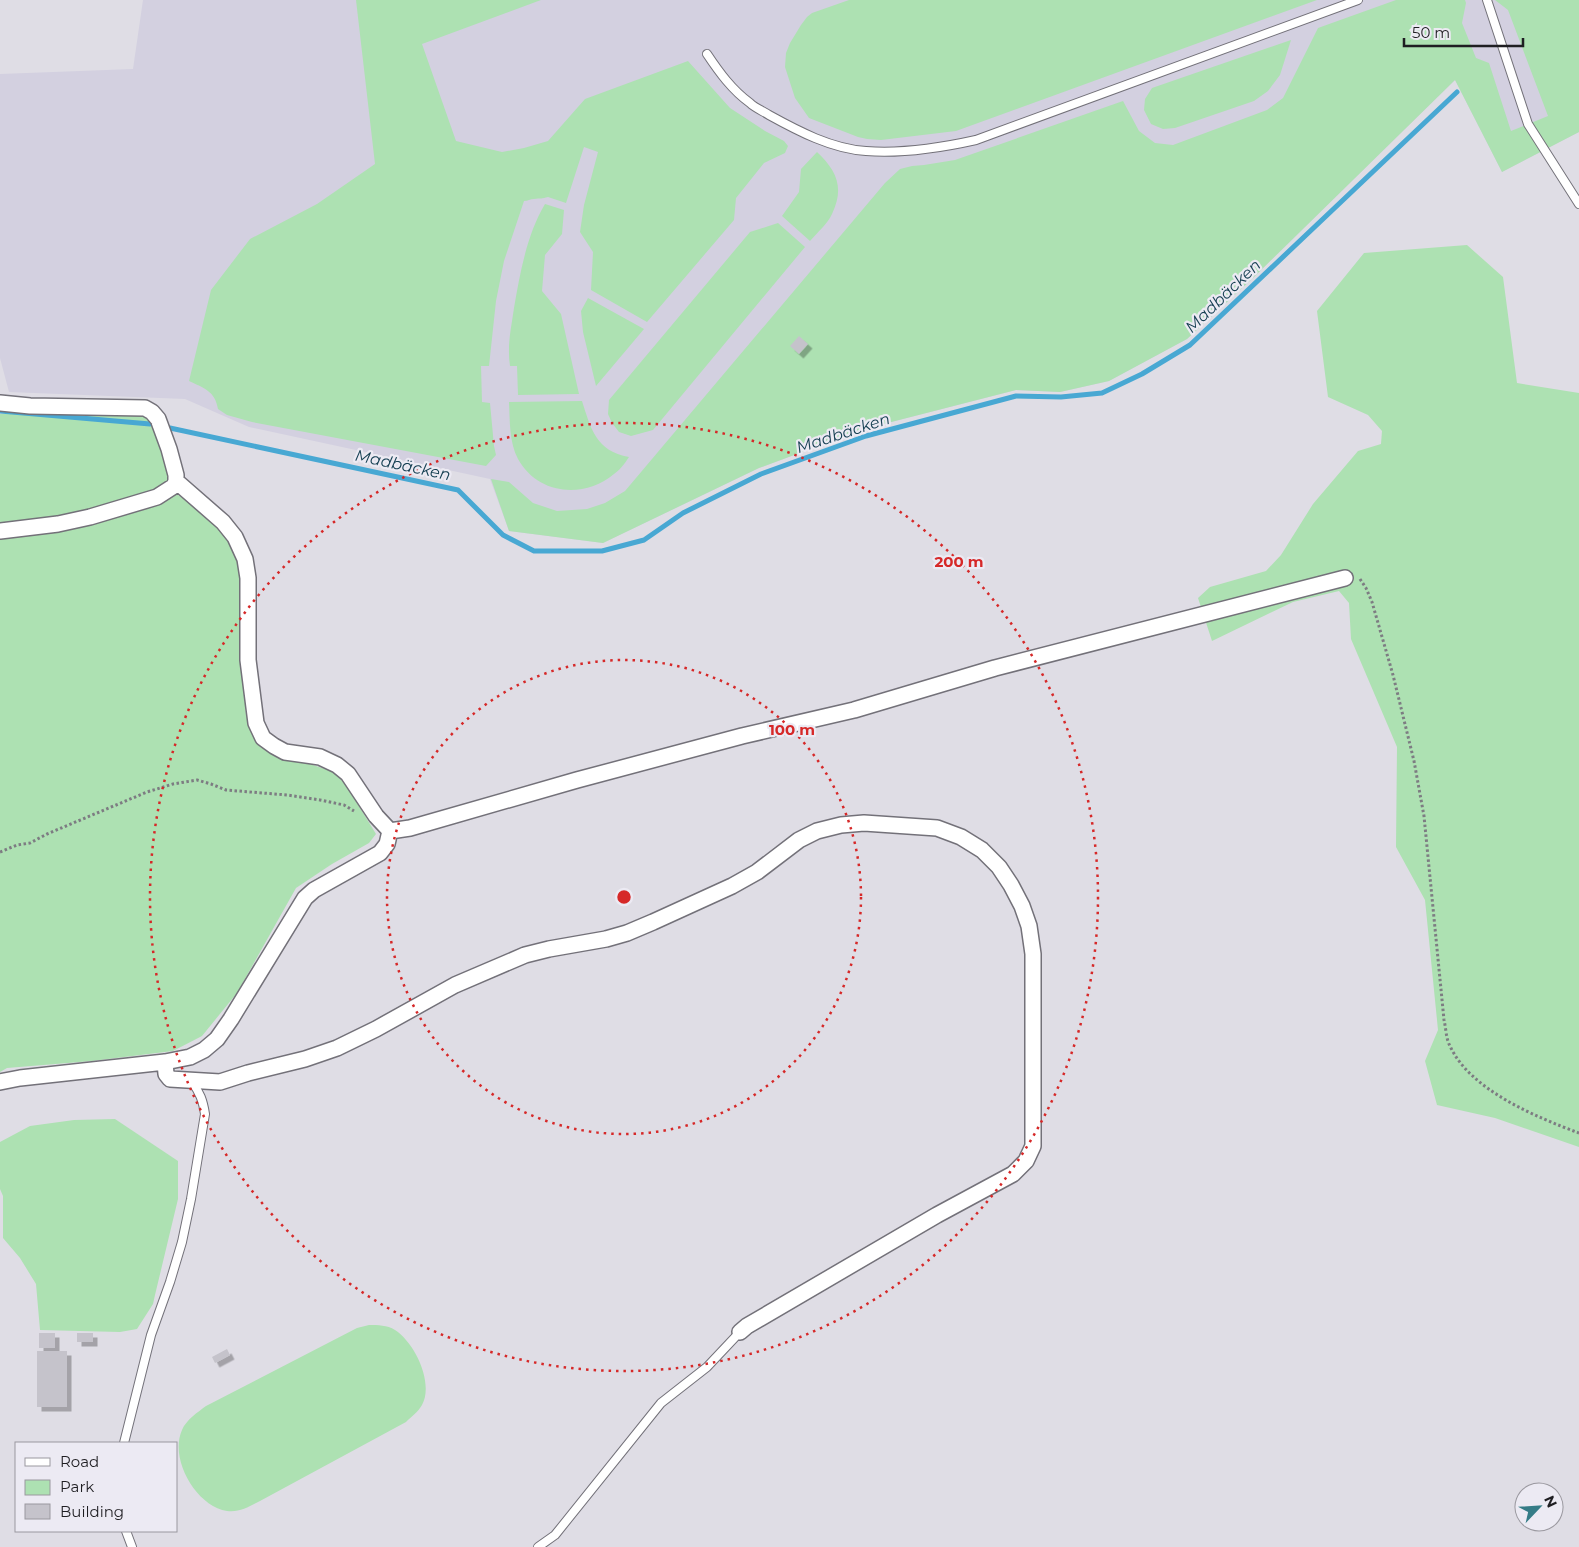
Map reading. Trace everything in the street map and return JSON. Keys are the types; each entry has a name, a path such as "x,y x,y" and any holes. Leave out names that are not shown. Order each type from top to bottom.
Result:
{"street":[{"path":"0,403 30,406 145,408 158,419 174,466 176,481 174,486 157,497 90,517 58,524 0,531"},
{"path":"176,481 223,522 235,537 245,558 248,578 248,660 256,723 263,738 285,752 320,757 337,764 348,774 376,816 390,832"},
{"path":"390,832 742,736 854,710 995,668 1345,578"},
{"path":"165,1062 166,1074 170,1079 220,1082 329,1051 353,1041 455,985 525,955 627,933 732,886 756,872 799,840 817,831 841,825 872,824 937,828 961,837 982,850 999,867 1012,885 1029,926 1033,954 1033,1146 1026,1161 1013,1174 937,1215 747,1326 740,1332"},
{"path":"0,1082 20,1078 165,1062 190,1057 204,1050 217,1039 231,1020 305,898 314,890 380,853 387,844 390,832"}],"lane":[{"path":"707,54 722,77 750,104 781,121 837,145 863,151 913,151 976,140 1358,0"},
{"path":"1486,0 1528,124 1579,204"},
{"path":"124,1442 151,1335 182,1242 191,1198 205,1114 203,1100 191,1081"},
{"path":"538,1547 556,1535 661,1403 707,1367 740,1332"},
{"path":"126,1532 132,1547"}],"path":[{"path":"1345,578 1359,578 1372,602 1393,674 1414,761 1424,816 1444,1020 1449,1046 1465,1069 1491,1090 1538,1117 1579,1132"},
{"path":"0,852 16,845 30,843 146,792 173,784 197,780 226,790 287,795 344,805 359,813 376,816"}],"shaded area":[{"path":"143,0 1579,0 1579,132 1502,172 1455,80 1254,277 1187,339 1109,381 1060,392 1016,390 864,429 759,468 603,543 509,531 490,479 249,427 185,399 9,392 0,358 0,74 133,69"}],"green space":[{"path":"356,0 541,0 422,44 456,141 502,152 548,141 585,99 688,61 730,108 784,141 788,146 785,153 764,163 736,198 734,220 647,322 591,290 593,252 580,232 584,205 598,152 584,147 566,203 548,197 524,201 504,261 496,301 489,366 481,366 482,402 490,403 496,455 486,466 252,422 227,415 218,409 217,403 208,391 189,381 211,290 250,239 317,204 375,164"},
{"path":"849,0 1317,0 956,131 881,140 858,137 809,118 795,98 785,67 786,53 790,43 807,17 812,13"},
{"path":"1396,0 1465,0 1462,23 1476,58 1489,63 1511,131 1548,116 1508,10 1495,0 1579,0 1579,132 1502,172 1455,80 1254,277 1187,339 1109,381 1060,392 1016,390 864,429 759,468 603,543 509,531 491,479 509,482 533,503 557,511 587,509 605,503 625,491 885,183 900,169 955,160 1123,101 1139,131 1155,143 1173,145 1267,110 1283,98 1318,28"},
{"path":"1291,40 1280,75 1268,91 1254,101 1175,128 1163,129 1151,124 1144,110 1145,99 1152,88"},
{"path":"817,152 834,172 838,195 830,217 810,241 782,216 799,192 801,169"},
{"path":"545,204 564,210 562,234 545,255 542,291 561,314 579,394 518,395 517,366 510,366 510,337 522,268 533,228"},
{"path":"778,223 805,247 653,430 631,436 619,432 608,414 609,400 750,232"},
{"path":"1467,245 1503,277 1517,383 1579,393 1579,1147 1495,1118 1437,1105 1425,1061 1438,1030 1425,900 1396,847 1397,747 1351,639 1349,603 1339,591 1293,602 1212,641 1198,598 1210,587 1266,571 1281,555 1313,504 1358,451 1381,444 1382,431 1368,415 1328,397 1317,311 1364,253"},
{"path":"588,298 644,329 596,386 583,332 581,311"},
{"path":"582,401 596,437 609,450 629,457 616,472 602,482 589,487 576,490 549,486 537,480 518,459 511,439 509,402"},
{"path":"0,414 144,416 153,422 158,433 171,482 167,490 180,496 231,539 243,568 243,677 246,715 257,744 276,757 307,763 334,772 346,785 376,834 369,843 332,864 296,888 237,993 202,1036 173,1051 92,1061 7,1068 0,1072"},
{"path":"115,1119 178,1161 178,1199 153,1304 137,1329 120,1332 40,1330 36,1284 20,1258 3,1238 0,1142 30,1126 74,1120"},
{"path":"369,1325 392,1328 402,1336 415,1354 424,1375 426,1386 422,1405 416,1412 406,1422 244,1509 227,1511 205,1500 188,1480 179,1454 182,1430 189,1420 206,1406 357,1328"}],"building":[{"path":"799,336 808,344 799,354 790,346"},
{"path":"39,1333 55,1333 55,1348 39,1348"},
{"path":"77,1333 93,1333 93,1342 77,1342"},
{"path":"227,1349 230,1355 215,1363 212,1357"},
{"path":"37,1351 67,1351 67,1407 37,1407"}],"waterway":[{"name":"Madbäcken","path":"170,428 458,490 503,535 534,551 602,551 644,540 683,513 761,474 866,436 1016,396 1061,397 1102,393 1142,374 1190,345 1457,92"},
{"name":"Madbäcken","path":"0,411 150,424"}]}
